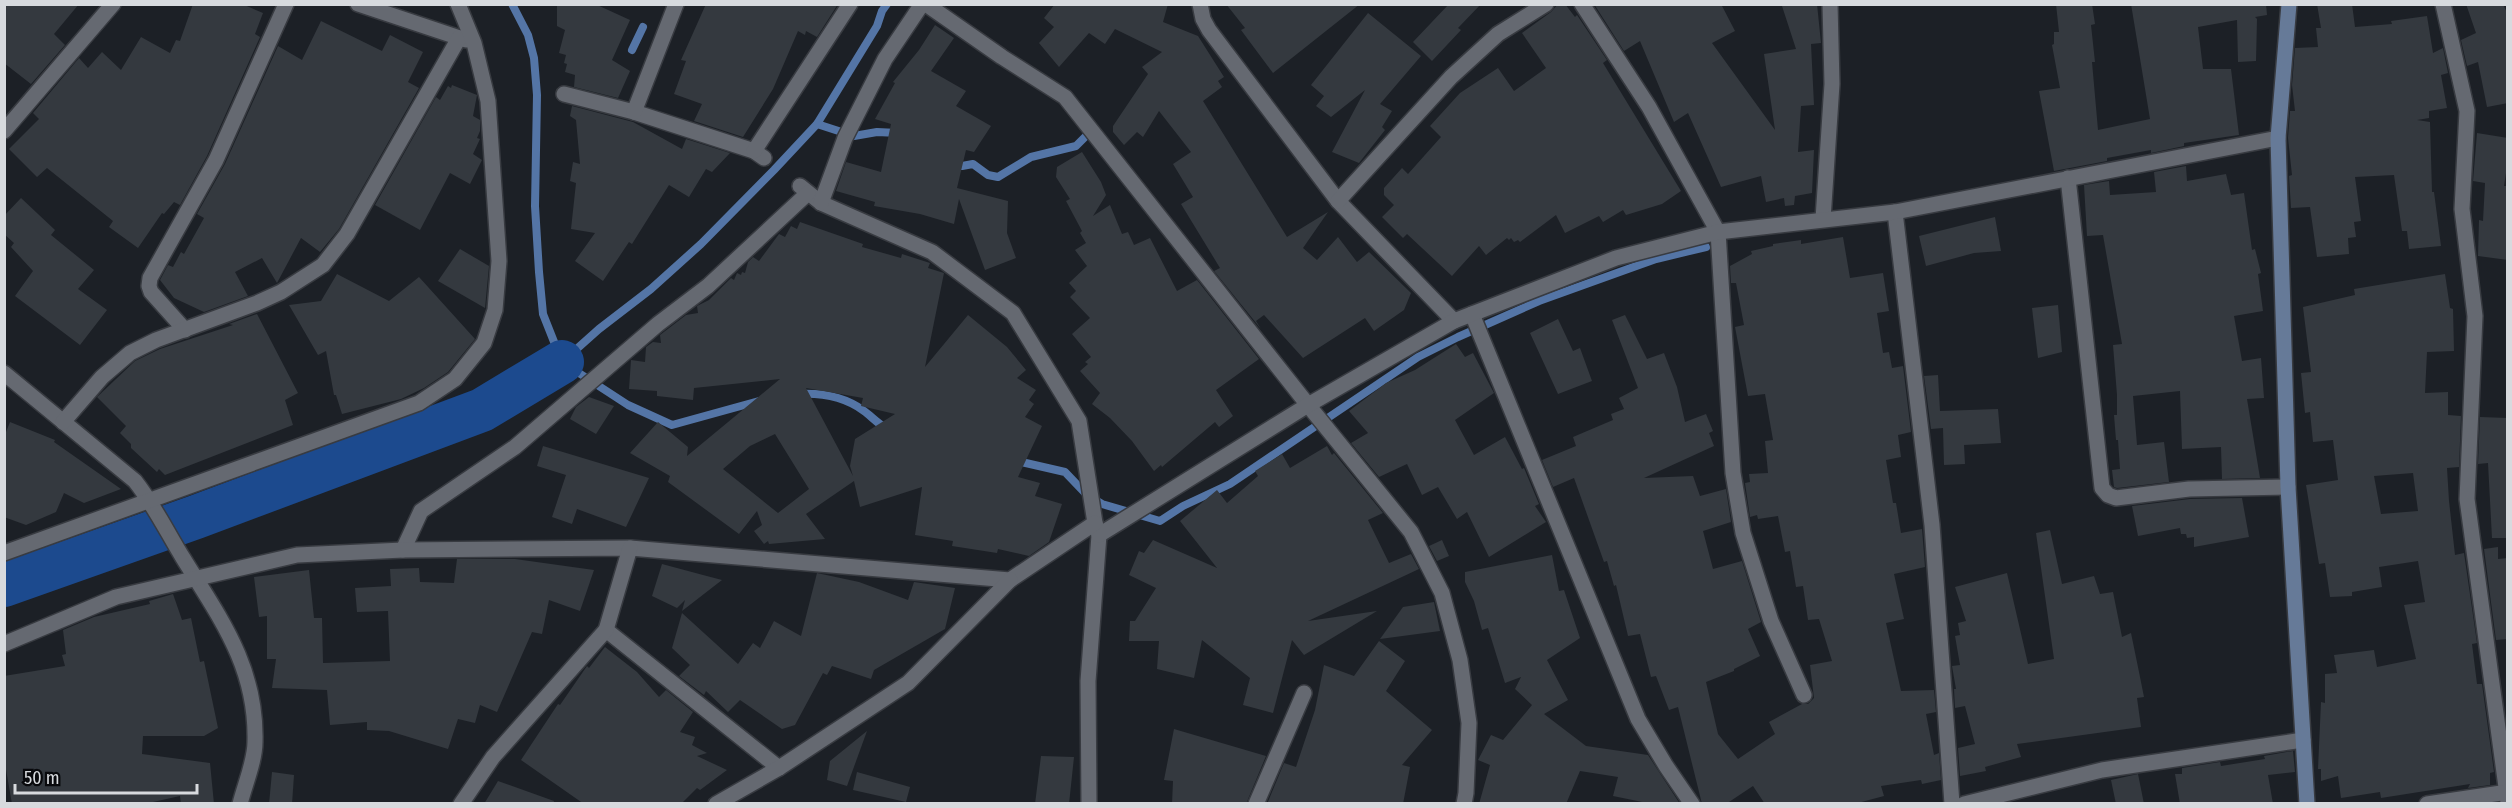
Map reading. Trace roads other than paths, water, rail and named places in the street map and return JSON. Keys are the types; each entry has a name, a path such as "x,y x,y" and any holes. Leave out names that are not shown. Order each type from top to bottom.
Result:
{"main road":[{"path":"2289,4 2278,138 2288,487 2307,804"}],"street":[{"path":"4,131 113,4"},
{"path":"184,330 148,286 150,278 216,160 286,4"},
{"path":"358,4 474,43"},
{"path":"4,553 419,403 455,380 484,343 495,309 499,261 488,101 474,43 458,4"},
{"path":"634,112 676,4"},
{"path":"564,94 634,112 759,154 850,4"},
{"path":"821,203 845,138 885,59 924,4 1065,96 1411,532 1442,593 1460,660 1469,723 1464,804"},
{"path":"1200,4 1203,19 1209,30 1338,201 1454,321"},
{"path":"1338,201 1451,77 1498,34 1546,4"},
{"path":"1581,4 1649,107 1718,232 1733,473 1743,533 1771,621 1804,695"},
{"path":"1823,219 1832,84 1830,4"},
{"path":"2427,804 2507,795 2467,500 2475,316 2462,209 2467,111 2443,4"},
{"path":"63,422 102,377 130,353 281,292 323,264 347,234 459,38"},
{"path":"716,804 779,768 908,683 1010,580 1454,321 1616,258 1718,232 1895,212 2278,138"},
{"path":"2068,178 2102,488 2108,495 2116,498 2189,489 2288,487"},
{"path":"403,550 421,511 515,447 658,324 708,286 804,189 821,203 932,252 1012,313 1079,421 1097,529 1088,681 1089,804"},
{"path":"1895,212 1932,525 1952,804"},
{"path":"1472,314 1638,719 1692,804"},
{"path":"4,373 135,481 151,500 184,560 225,623 242,660 253,701 256,744 240,804"},
{"path":"461,804 493,757 606,630 630,548"},
{"path":"4,644 116,597 297,555 403,550 630,548 1010,580"},
{"path":"606,630 779,768"},
{"path":"1256,804 1304,693"},
{"path":"1964,804 2102,770 2303,740"}],"waterway":[{"path":"512,4 528,35 534,58 537,95 535,206 539,272 543,314 562,362 628,405 672,425 759,401"},
{"path":"562,362 599,329 651,289 701,244 817,124 877,26 887,4"},
{"path":"632,50 643,27"},
{"path":"817,124 854,136 877,132 898,133"},
{"path":"952,164 962,166 973,164 988,175 998,177 1031,157 1076,146 1085,137"},
{"path":"1017,461 1065,472 1087,495 1102,504 1160,521 1183,506 1230,484 1418,357 1539,301 1656,259 1706,247"},
{"path":"4,585 196,517 482,410 562,362"},
{"path":"800,394 817,394 841,399 857,406 886,428"}]}
